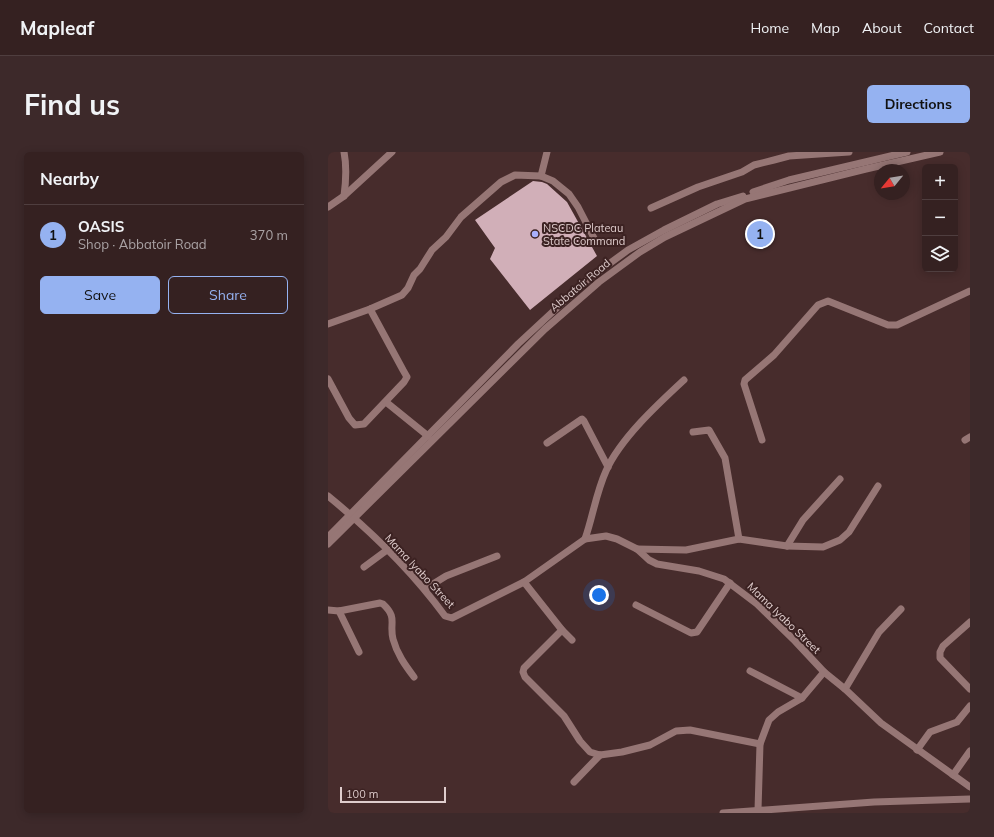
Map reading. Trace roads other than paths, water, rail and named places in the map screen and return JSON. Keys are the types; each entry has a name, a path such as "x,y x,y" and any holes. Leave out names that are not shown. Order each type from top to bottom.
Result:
{"street":[{"path":"344,152 346,173 344,196"},
{"path":"328,207 344,196 392,152"},
{"path":"542,176 547,152"},
{"path":"651,208 698,187 742,172 754,165 789,156 849,152"},
{"name":"Abbatoir Road","path":"328,544 352,516 428,436 518,344 587,280 628,250 664,230 717,204 789,180 892,154 907,152"},
{"name":"Abbatoir Road","path":"328,536 352,516 545,329 599,282 640,252 671,234 745,199 858,170 940,152"},
{"path":"328,324 370,309 402,295 432,250 446,237 461,217 501,182 515,175 542,176 553,181 569,194 596,240"},
{"path":"762,440 744,384 745,380 750,374 774,355 818,305 828,301 888,325 897,325 970,291"},
{"path":"328,379 355,425 364,424 386,402 407,377 370,309"},
{"path":"585,539 597,495 608,467 624,442 666,396 684,380"},
{"path":"386,402 428,436"},
{"path":"547,443 582,419 608,467"},
{"path":"693,432 709,430 725,458 739,539"},
{"path":"787,546 803,520 840,479"},
{"path":"637,549 686,550 739,539 787,546 823,547 840,540 849,532 878,486"},
{"name":"Mama Iyabo Street","path":"328,496 352,516 387,550 425,589 445,616 452,618 524,582 585,539 606,536 617,539 637,549 649,560 657,564 699,571 724,580 756,604 795,641 824,672 845,689 880,722 970,787"},
{"path":"364,567 387,550"},
{"path":"425,589 446,576 497,556"},
{"path":"524,582 562,630 572,640"},
{"path":"636,605 691,633 697,632 730,583"},
{"path":"328,610 339,611 380,603 383,604 392,616 393,640 401,660 414,678"},
{"path":"845,689 879,632 900,610"},
{"path":"339,611 359,652"},
{"path":"970,622 943,646 940,652 940,658 970,689"},
{"path":"562,630 524,668 523,672 525,677 564,716 580,741 590,752 600,755 622,752 650,745 676,731 682,730 690,730 760,744"},
{"path":"750,672 802,698"},
{"path":"758,810 760,744 769,720 778,712 802,698 824,672"},
{"path":"917,750 930,732 957,722 970,706"},
{"path":"953,775 970,751"},
{"path":"574,782 600,755"},
{"path":"723,813 874,802 970,799"}],"place":[{"name":"NSCDC Plateau State Command","path":"535,234"},
{"name":"OASIS","path":"760,234"}]}
